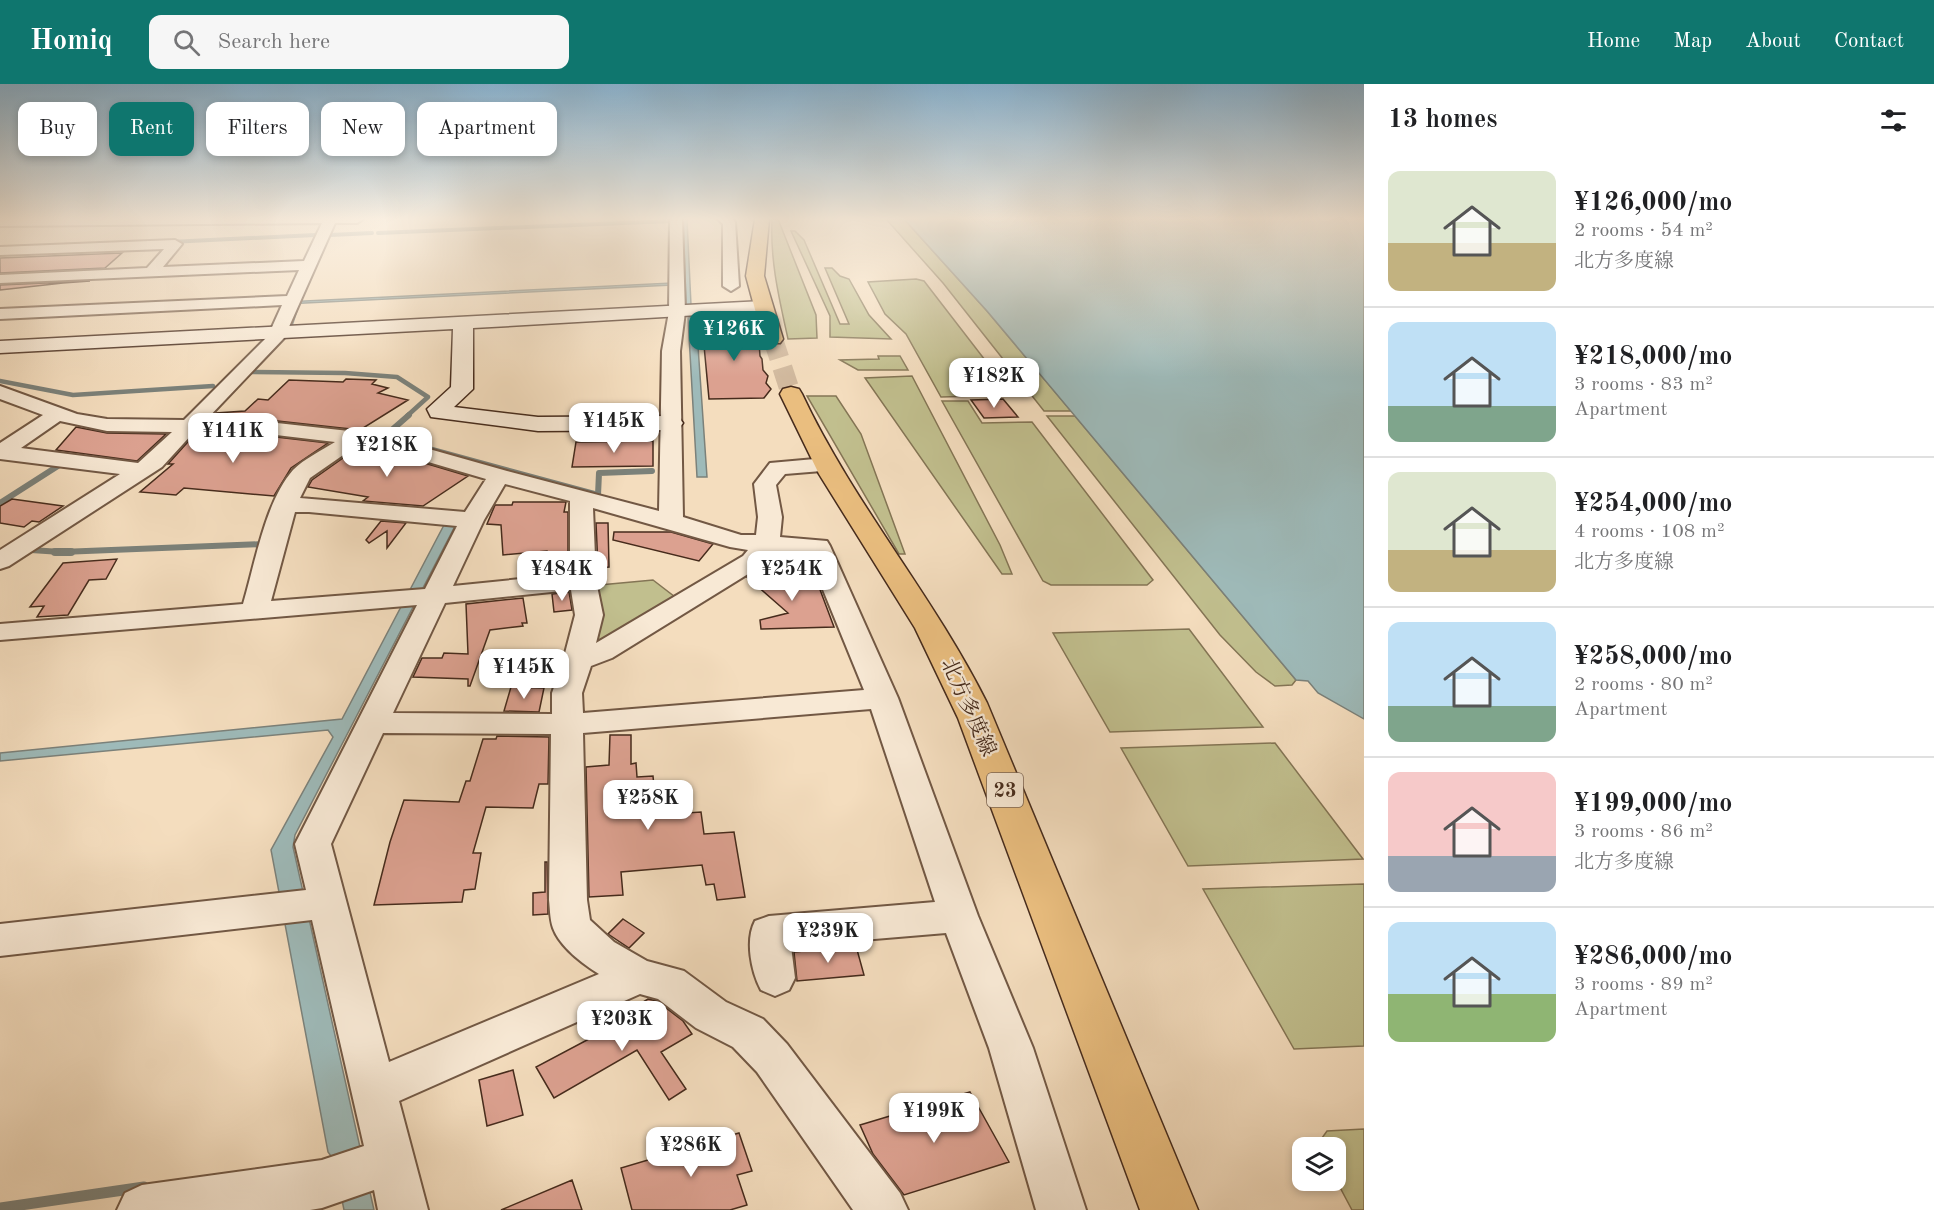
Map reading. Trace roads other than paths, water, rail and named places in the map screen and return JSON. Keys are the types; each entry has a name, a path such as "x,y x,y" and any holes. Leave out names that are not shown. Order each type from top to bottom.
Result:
{"main road":[{"path":"755,272 773,339"},
{"name":"北方多度線","path":"791,394 800,417 826,465 915,603 952,667 976,718 1169,1210"}],"street":[{"path":"58,276 64,272"},
{"path":"0,279 162,272"},
{"path":"0,561 154,462 278,333 306,272"},
{"path":"671,521 671,351 677,312 677,272"},
{"path":"731,272 731,286"},
{"path":"0,314 292,302"},
{"path":"0,348 763,307"},
{"path":"463,323 462,389 438,409 439,412 538,424 671,423"},
{"path":"0,392 73,419 107,425 188,428 259,427 376,440 499,476 671,521 739,543 818,546 883,698 959,916 1014,1058 1061,1210"},
{"path":"0,453 59,413"},
{"path":"255,610 286,505 302,474 356,437"},
{"path":"0,453 141,470"},
{"path":"578,661 602,652 752,561 767,545 771,525 765,484 778,468 826,465"},
{"path":"403,1210 383,1162 374,1090 305,906 313,844 373,723 420,597 499,476"},
{"path":"581,497 583,581 589,615 578,661 567,693 569,724 568,900 572,927 600,954 638,976 670,984 711,1015 748,1033 772,1058 884,1210"},
{"path":"286,505 309,505 472,520"},
{"path":"0,632 583,581"},
{"path":"373,723 569,724 883,698"},
{"path":"0,940 305,906"},
{"path":"774,978 769,932 959,916"},
{"path":"374,1090 638,976"},
{"path":"142,1210 322,1184 383,1162"}],"water":[{"path":"685,272 689,272 691,305 686,305"},
{"path":"951,272 1364,272 1364,719 1318,693 1308,681 1296,680"},
{"path":"672,283 672,285 0,318 0,316"},
{"path":"696,317 707,477 697,477 688,318"},
{"path":"444,525 455,526 295,835 293,847 374,1210 344,1210 334,1160 328,1152 271,850 333,737 328,730 0,761 0,753 342,719"}],"waterway":[{"path":"290,327 297,306"},
{"path":"249,372 345,373 397,377 428,397 407,416"},
{"path":"0,381 73,395 213,386"},
{"path":"409,415 386,435 425,448 598,495 599,473 652,471"},
{"path":"0,503 61,464"},
{"path":"61,552 264,544"},
{"path":"38,546 31,550 61,552"},
{"path":"55,552 61,552"},
{"path":"61,552 71,552"},
{"path":"0,1208 144,1187"}],"tunnel":[{"path":"773,339 791,394"}]}
